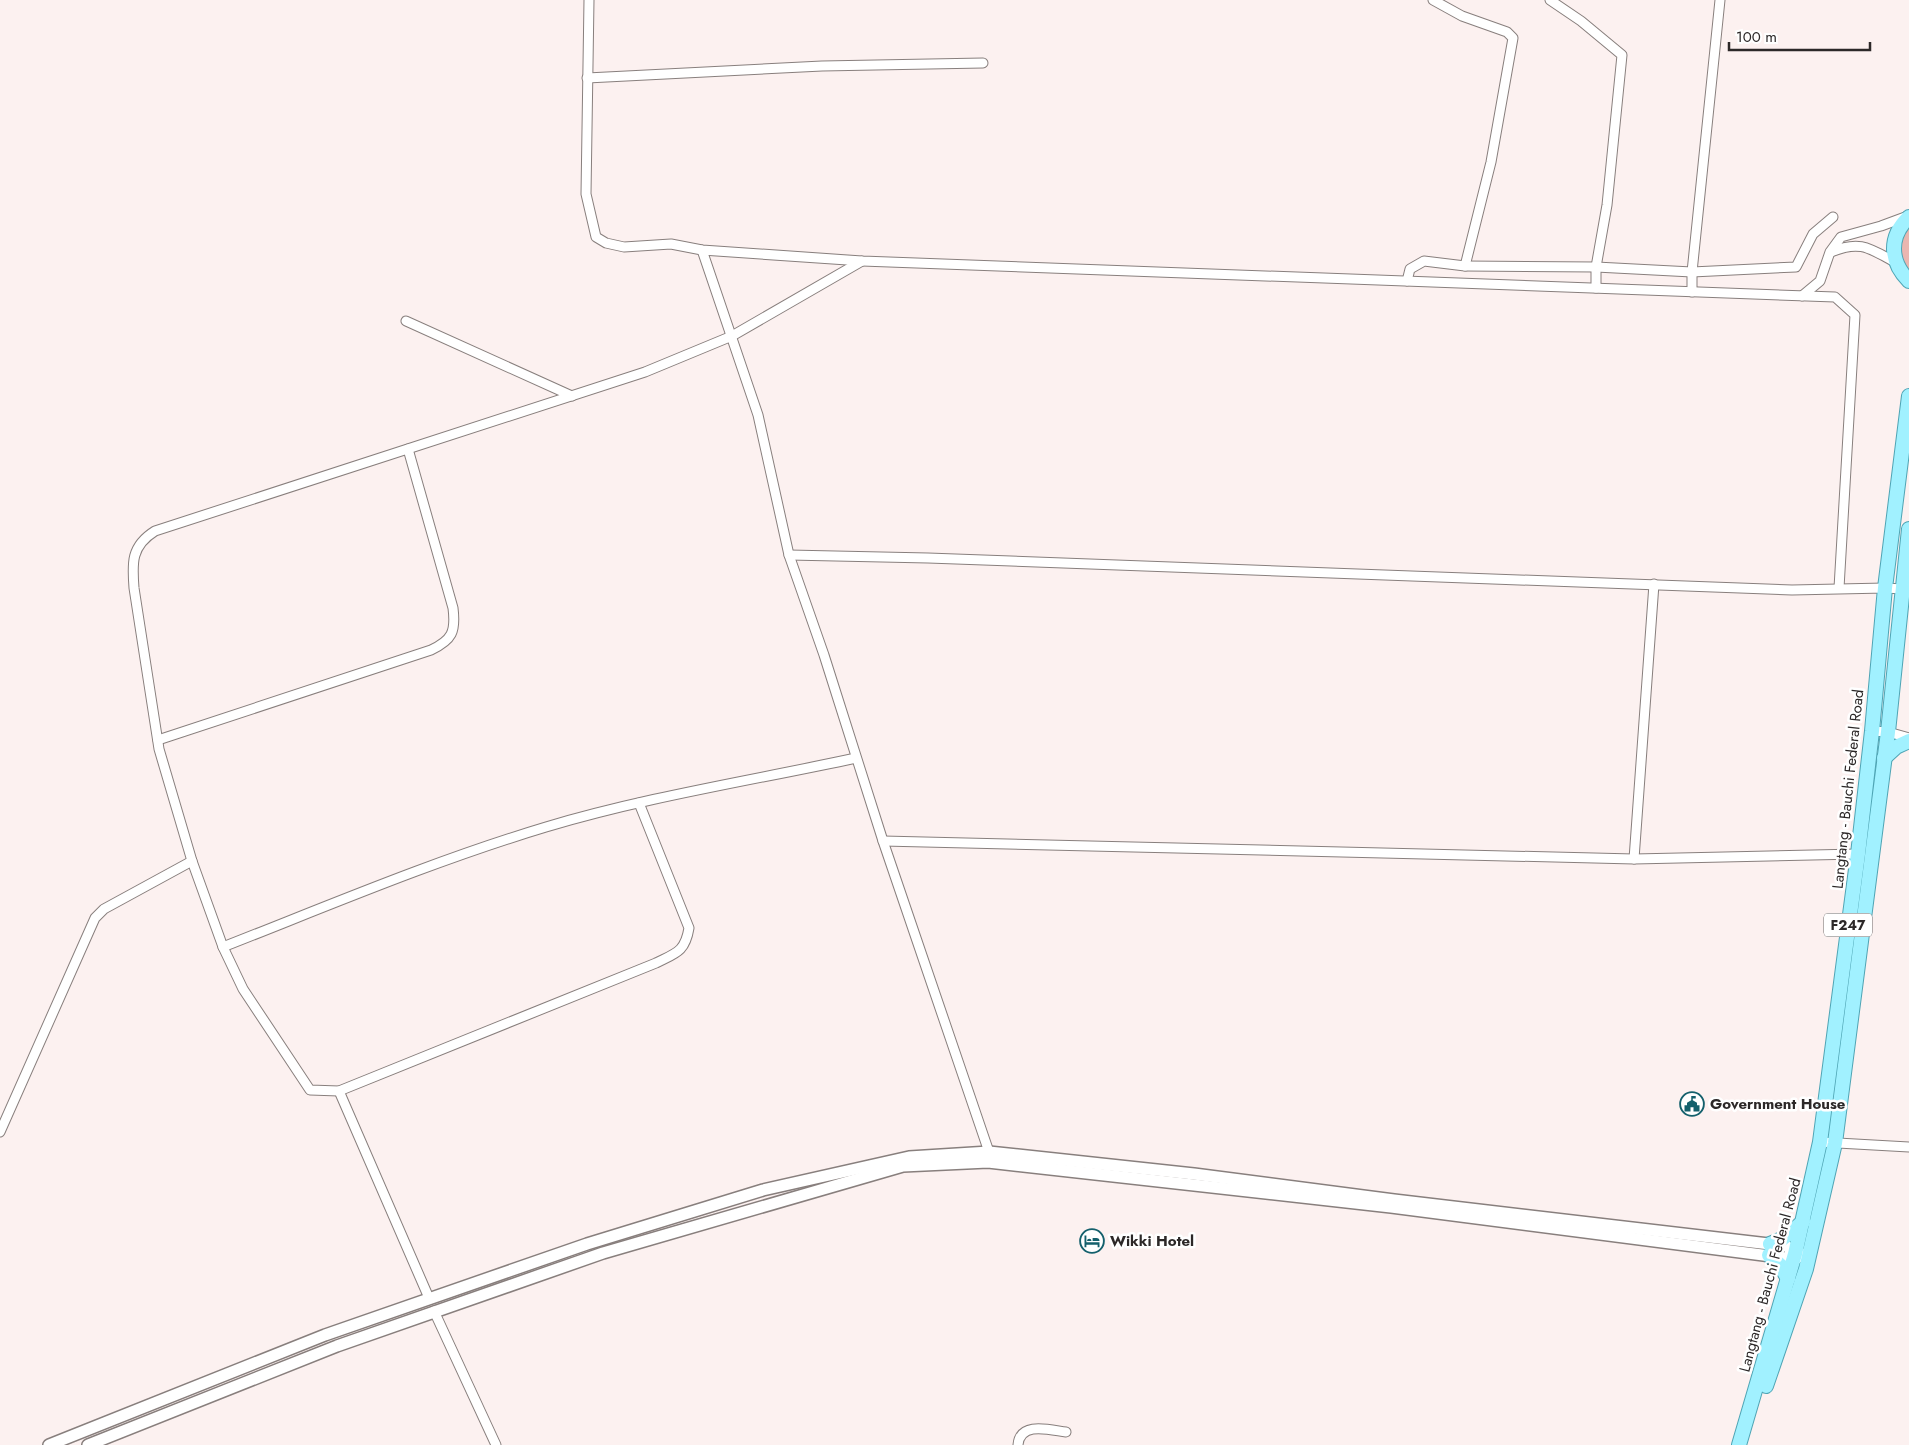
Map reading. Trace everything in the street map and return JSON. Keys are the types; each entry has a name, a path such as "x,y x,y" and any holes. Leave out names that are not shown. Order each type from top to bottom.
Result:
{"main road":[{"path":"1909,216 1901,224 1895,236 1893,249 1909,291"},
{"name":"Langtang - Bauchi Federal Road","path":"1739,1445 1795,1254 1820,1142 1858,854 1872,731 1885,588 1909,396"},
{"name":"Langtang - Bauchi Federal Road","path":"1744,1445 1805,1273 1835,1143 1888,732 1909,529"},
{"path":"1884,758 1909,739"},
{"path":"1788,1279 1769,1250 1803,1222"}],"street":[{"path":"589,0 586,194 596,236 606,243 624,247 671,244 702,250 862,261 1836,297 1855,315 1839,588"},
{"path":"1433,0 1462,16 1507,32 1513,38 1491,162 1465,266"},
{"path":"1550,0 1581,21 1622,55 1607,205 1596,267 1596,288"},
{"path":"1692,292 1692,272 1720,0"},
{"path":"587,78 822,66 984,63"},
{"path":"1802,296 1820,281 1830,252 1841,237 1909,216"},
{"path":"1407,281 1410,269 1424,260 1465,266 1596,267 1692,272 1796,267 1813,234 1834,218"},
{"path":"1830,252 1846,246 1872,249 1902,272"},
{"path":"702,250 758,415 789,555 824,655 883,841 988,1157"},
{"path":"639,803 689,928 686,943 677,952 656,963 339,1091 310,1090 243,989 223,946 192,861 158,740 134,588 133,568 138,546 145,537 155,531 254,497 645,372 732,336 862,261"},
{"path":"406,321 572,396"},
{"path":"158,740 444,644 451,635 455,624 408,449"},
{"path":"789,555 928,558 1792,590 1839,588 1904,589"},
{"path":"1634,859 1654,584"},
{"path":"1872,731 1888,732 1909,739"},
{"path":"223,946 457,856 547,826 639,803 856,758"},
{"path":"883,841 1634,859 1858,854"},
{"path":"0,1132 96,918 104,909 192,861"},
{"path":"339,1091 429,1298"},
{"path":"1820,1142 1909,1148"},
{"path":"88,1445 337,1346 603,1253 886,1170 988,1157"},
{"path":"49,1445 69,1441 325,1335 587,1244 763,1190 909,1158 988,1157 1194,1174 1769,1250 1786,1246 1795,1254 1805,1273"},
{"path":"1795,1254 1813,1241"},
{"path":"434,1311 496,1445"},
{"path":"1018,1445 1018,1439 1025,1432 1034,1428 1066,1432"}],"shaded area":[{"path":"1909,222 1909,274 1899,257 1900,233"}],"place":[{"name":"Government House","path":"1692,1104"},
{"name":"Wikki Hotel","path":"1092,1241"}]}
